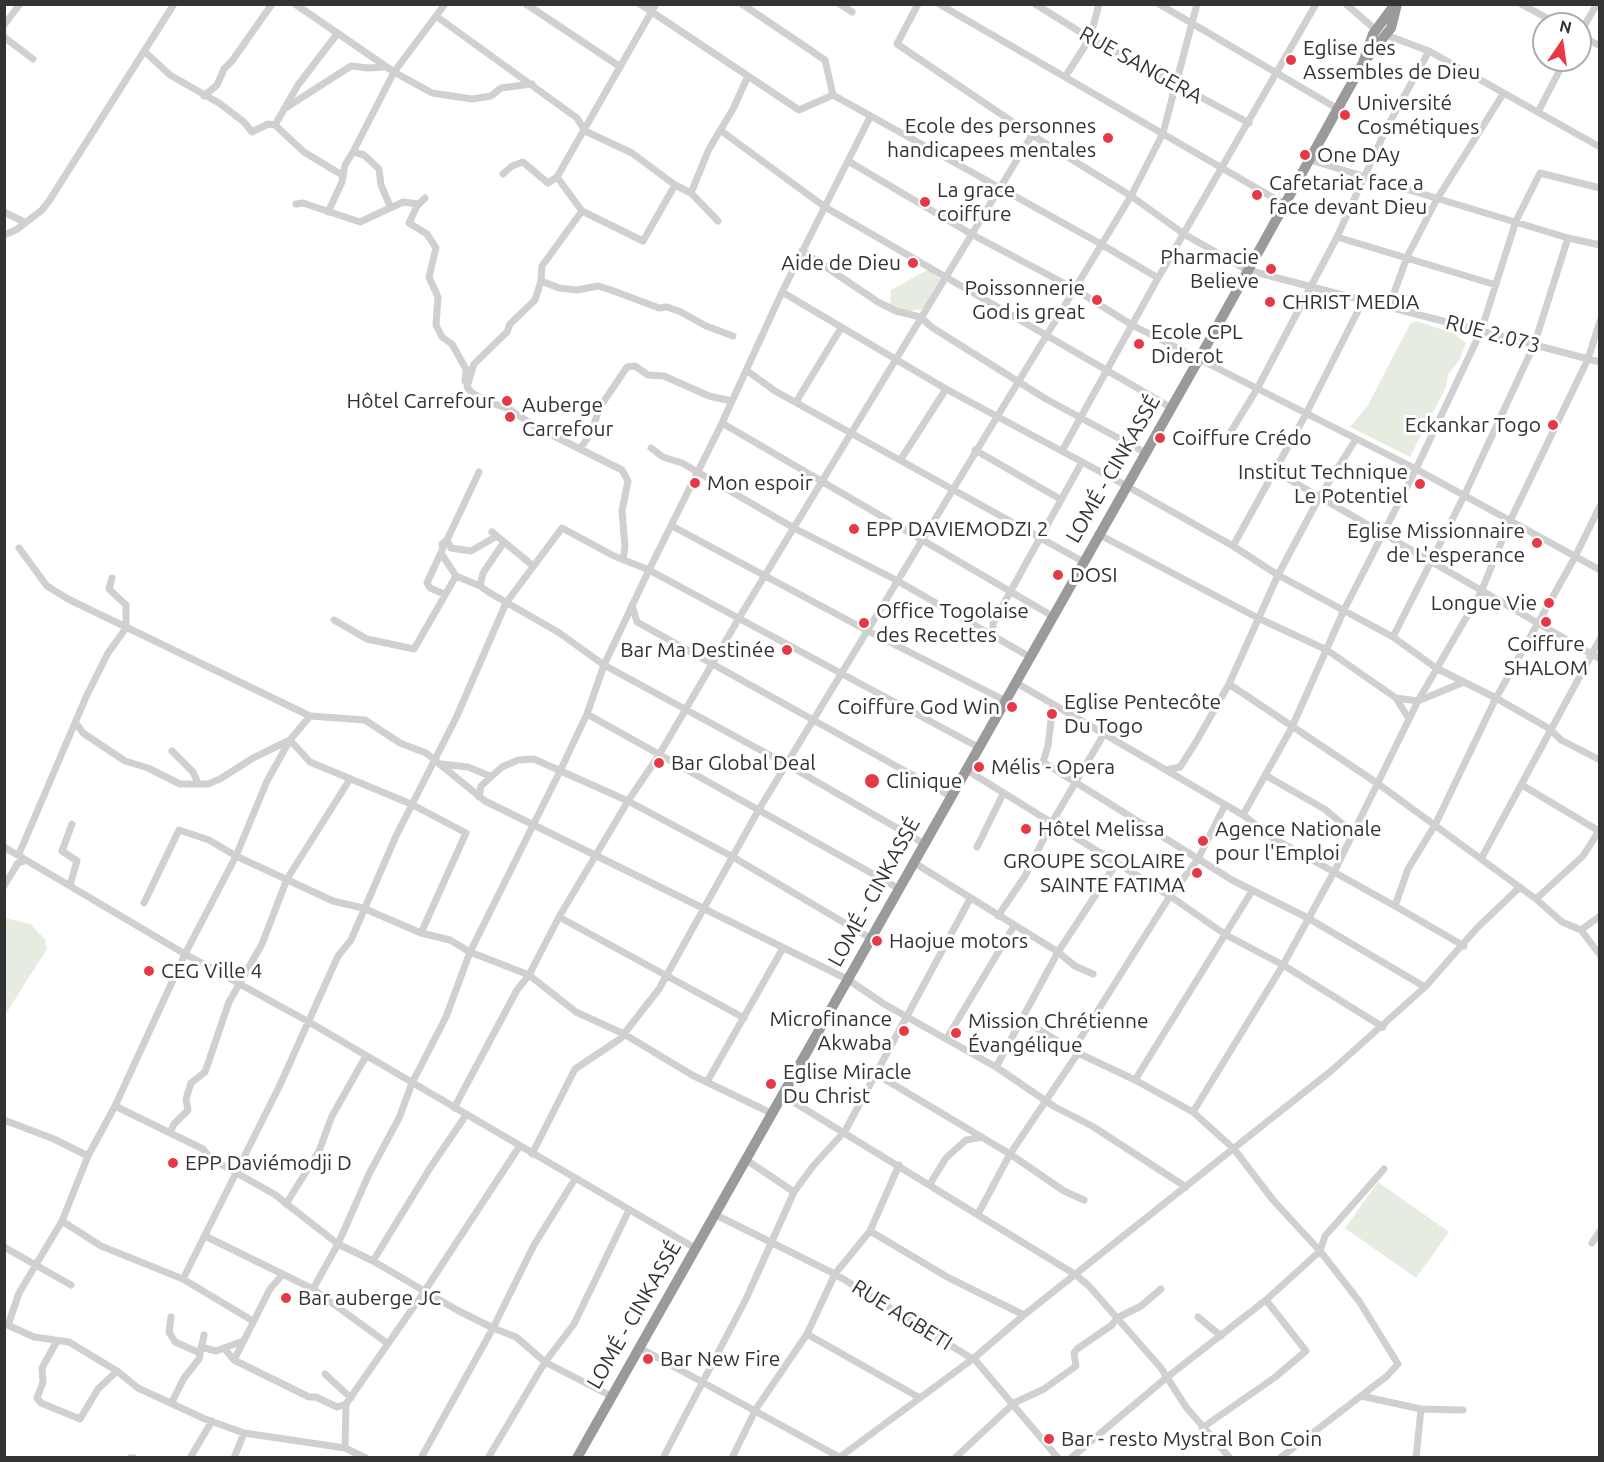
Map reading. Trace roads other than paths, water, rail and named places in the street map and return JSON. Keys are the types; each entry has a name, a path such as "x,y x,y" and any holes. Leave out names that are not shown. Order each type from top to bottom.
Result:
{"highway":[{"name":"LOMÉ - CINKASSÉ","path":"580,1457 611,1396 1004,700 1054,616 1125,485 1199,359 1363,63 1376,30 1396,4"},
{"name":"LOMÉ - CINKASSÉ","path":"1363,63 1391,34 1396,4"}],"street":[{"path":"4,25 20,4"},
{"path":"4,235 16,230 50,201 174,4"},
{"path":"204,96 217,86 224,69 272,4"},
{"path":"295,4 385,67 432,93 471,99 490,96 501,88 532,84"},
{"path":"328,212 342,182 345,165 394,72 444,4"},
{"path":"526,4 619,66"},
{"path":"640,4 799,110 833,95"},
{"path":"503,174 512,166 523,162 548,183 557,177 656,4"},
{"path":"742,4 825,60 833,95 1158,278"},
{"path":"840,4 852,12"},
{"name":"RUE 2.073","path":"918,4 897,44 1032,135 1131,196 1184,234 1247,270 1599,362"},
{"path":"939,4 1284,204"},
{"name":"RUE SANGERA","path":"1035,4 1090,38 1249,123"},
{"path":"1065,78 1090,38 1099,4"},
{"path":"1159,4 1338,109"},
{"path":"532,1154 575,1069 611,1047 624,1034 658,989 701,909 786,764 1073,288 1131,196 1162,134 1197,4"},
{"path":"1062,451 1158,278 1249,123 1259,100 1316,4"},
{"path":"1346,4 1376,30"},
{"path":"1521,4 1536,12"},
{"path":"436,15 577,118 585,130 632,153 675,185 691,193 718,221"},
{"path":"1364,19 1382,20"},
{"path":"275,125 298,85 337,34"},
{"path":"1391,34 1429,51 1599,147"},
{"path":"4,37 33,59"},
{"path":"144,51 170,75 244,122 252,132 268,124 275,125 304,152 342,175"},
{"path":"1224,443 1257,389 1337,237 1386,129 1429,51"},
{"path":"284,109 351,66 385,67"},
{"path":"1538,112 1559,72"},
{"path":"691,193 748,76"},
{"path":"1389,307 1407,257 1437,199 1503,94"},
{"path":"313,1288 338,1244 369,1174 399,1118 412,1083 446,1017 470,952 535,826 587,714 604,665 632,605 722,423 782,292 870,117"},
{"path":"720,130 825,207 1170,407"},
{"path":"454,1108 517,990 529,975 594,855 685,711 765,574 898,359 920,317 973,235 999,187 1032,135"},
{"path":"353,152 364,155 379,169 381,185 390,206"},
{"path":"1310,160 1568,238 1599,245"},
{"path":"848,161 973,235 1073,288 1132,325 1416,469 1599,570"},
{"path":"1243,815 1292,727 1344,610 1482,332 1516,221 1540,173 1599,188"},
{"path":"557,177 582,211 644,241 675,185"},
{"path":"425,198 419,204 410,223 427,234 436,248 429,277 438,297 437,330 455,349 458,360 465,369 467,387 472,393 509,409 536,427 622,470 627,476 622,511 626,548 623,561"},
{"path":"296,204 303,203 360,222 390,206 403,202 419,204"},
{"path":"467,387 474,364 507,332 510,324 535,300 541,281 542,266 554,253 582,211"},
{"path":"4,212 24,222"},
{"path":"1337,237 1496,285"},
{"path":"1393,637 1429,561 1464,496 1533,345 1568,238"},
{"path":"802,251 878,302 896,311 920,317 933,328 1017,381 1144,452"},
{"path":"541,281 559,288 577,290 598,286 658,308 667,307 681,312 706,326 733,336"},
{"path":"782,292 946,388 1125,485 1233,546 1278,575 1393,637 1436,668 1496,698 1550,729 1561,740 1599,760"},
{"path":"1233,546 1306,414 1363,301"},
{"path":"1193,1112 1283,965 1335,870 1408,719 1480,592 1510,521 1588,359 1599,321"},
{"path":"796,402 842,328"},
{"path":"580,449 591,433 600,407 627,367 634,366 648,375 664,376 710,396 732,401"},
{"path":"746,370 775,391 1082,561"},
{"path":"901,459 946,388"},
{"path":"722,423 1054,616"},
{"path":"1166,770 1179,767 1229,684 1278,575 1320,496 1356,439"},
{"path":"651,448 663,457 682,463 794,528 896,580 1030,657"},
{"path":"975,450 1060,499"},
{"path":"993,635 993,623 1038,537 1082,462"},
{"path":"1273,470 1599,659"},
{"path":"444,594 430,588 427,583 445,550 447,540 479,472"},
{"path":"1395,906 1408,869 1435,825 1496,698 1575,557 1599,506"},
{"path":"672,526 868,631 1004,700"},
{"path":"183,1280 237,1173 338,956 351,940 363,908 411,804 437,761 506,603 532,565 562,528 623,561 649,570 978,747"},
{"path":"445,550 476,550 495,534 532,565"},
{"path":"1098,534 1258,618 1327,650 1396,698 1408,719"},
{"path":"480,586 483,573 504,542"},
{"path":"19,548 47,586 86,609 310,716 365,720 437,761 479,796 701,909 847,979 996,1067 1186,1187"},
{"path":"445,550 456,576 480,586 558,632 604,665 786,764 924,843"},
{"path":"334,620 367,639 414,649 456,576"},
{"path":"19,854 108,653 126,628 126,605 109,589 112,578"},
{"path":"632,605 637,622"},
{"path":"623,624 637,622 695,657 712,663 950,796"},
{"path":"1481,859 1599,639"},
{"path":"1015,681 1243,815 1273,838 1335,870 1464,946"},
{"path":"1396,698 1418,701 1464,682"},
{"path":"1229,684 1377,783 1536,899 1562,922 1581,930 1599,955"},
{"path":"1053,704 1048,746 1043,762 1252,891 1308,918 1425,987"},
{"path":"587,714 758,812 898,888"},
{"path":"310,716 290,740 255,807 237,856 185,954 115,1106 88,1156 62,1221 19,1293 6,1325 34,1337 69,1342 117,1371 138,1388 244,1433 345,1448 366,1458"},
{"path":"76,723 83,733 125,761 148,768 180,784 208,784 290,740"},
{"path":"998,916 1025,876 1051,824 1104,734"},
{"path":"290,740 310,762 411,804 466,833 421,933"},
{"path":"172,751 193,772 198,783"},
{"path":"479,796 481,786 490,776 518,760 534,759 561,769 628,801 733,857 870,938"},
{"path":"437,761 468,767 490,776"},
{"path":"965,769 1170,896 1226,935 1283,965 1383,1027"},
{"path":"1265,775 1326,810 1347,828 1351,837"},
{"path":"170,1134 174,1124 188,1110 186,1099 190,1083 205,1071 229,1002 262,944 287,879 350,779"},
{"path":"1522,785 1599,830 1582,856 1536,899"},
{"path":"977,847 1003,794"},
{"path":"978,1214 1010,1154 1046,1100 1170,896 1198,859 1225,805"},
{"path":"70,885 77,861 62,851 72,824"},
{"path":"144,903 179,830 209,840 237,856 333,901 363,908 421,933 450,940 470,952 529,975 576,1012 624,1034 707,1082 771,1113"},
{"path":"4,847 695,1248"},
{"path":"4,886 18,863 26,861"},
{"path":"913,862 1058,952 1075,966 1094,974"},
{"path":"996,1067 1058,952 1116,864"},
{"path":"640,1348 756,1409 830,1455 841,1457 973,1358 1383,1027 1464,946 1477,928 1520,887"},
{"path":"1135,1080 1252,891"},
{"path":"663,1458 705,1382 774,1243 794,1192 813,1166 845,1131 970,899"},
{"path":"1581,930 1599,916"},
{"path":"559,917 744,1018"},
{"path":"947,1038 1014,926"},
{"path":"707,1082 783,948"},
{"path":"1021,1019 1075,1052 1135,1080 1193,1112 1234,1149 1273,1200 1320,1251 1359,1301 1398,1364 1361,1396 1280,1458"},
{"path":"286,1203 319,1151 332,1116 366,1056"},
{"path":"876,1074 1010,1154 1064,1191 1084,1200"},
{"path":"782,1095 845,1131 1076,1275 1161,1368 1203,1428 1230,1458"},
{"path":"115,1106 135,1118 149,1121 202,1149 210,1158 286,1203 338,1244 374,1261 424,1292 493,1329 516,1336 546,1362 611,1396"},
{"path":"374,1261 466,1115"},
{"path":"4,1120 54,1139 88,1156"},
{"path":"930,1184 946,1158 962,1143 969,1138 982,1137"},
{"path":"224,1348 234,1360 309,1397 316,1397 337,1407 348,1401 424,1292 519,1147"},
{"path":"745,1159 794,1192"},
{"path":"732,1458 756,1409 807,1334 835,1274 870,1231 899,1165"},
{"path":"1071,1458 1166,1378 1266,1300 1320,1251 1325,1236 1384,1169"},
{"path":"421,1458 493,1329 534,1245 575,1179"},
{"path":"488,1458 546,1362 574,1324 629,1210"},
{"name":"RUE AGBETI","path":"714,1214 835,1274 973,1358 1059,1458"},
{"path":"62,1221 101,1245 183,1280 253,1321"},
{"path":"870,1231 949,1278 1024,1315"},
{"path":"1592,1243 1599,1231"},
{"path":"205,1236 313,1288 387,1343"},
{"path":"4,1247 71,1285"},
{"path":"234,1360 270,1289 283,1274"},
{"path":"955,1458 1014,1403 1044,1389 1076,1366 1074,1353 1077,1349 1112,1325 1117,1318 1141,1306 1161,1289"},
{"path":"1203,1428 1274,1378 1306,1351 1266,1300"},
{"path":"171,1317 169,1332 176,1342 216,1352 243,1341"},
{"path":"1198,1317 1221,1336"},
{"path":"807,1334 920,1398"},
{"path":"172,1402 201,1350 204,1335"},
{"path":"57,1341 42,1368 43,1382 37,1398 41,1402 80,1419 98,1389 117,1371"},
{"path":"325,1374 348,1401 345,1448"},
{"path":"1361,1396 1421,1408 1463,1410"},
{"path":"1416,1458 1421,1408"},
{"path":"190,1458 212,1421"},
{"path":"234,1458 244,1433"}],"place":[{"name":"Eglise des Assembles de Dieu","path":"1291,60"},
{"name":"Université Cosmétiques","path":"1345,115"},
{"name":"Ecole des personnes handicapees mentales","path":"1108,138"},
{"name":"One DAy","path":"1305,155"},
{"name":"Cafetariat face a face devant Dieu","path":"1257,195"},
{"name":"La grace coiffure","path":"925,202"},
{"name":"Aide de Dieu","path":"913,263"},
{"name":"Pharmacie Believe","path":"1271,269"},
{"name":"Poissonnerie God is great","path":"1097,300"},
{"name":"CHRIST MEDIA","path":"1270,302"},
{"name":"Ecole CPL Diderot","path":"1139,344"},
{"name":"Hôtel Carrefour","path":"507,401"},
{"name":"Auberge Carrefour","path":"510,417"},
{"name":"Eckankar Togo","path":"1553,425"},
{"name":"Coiffure Crédo","path":"1160,438"},
{"name":"Mon espoir","path":"695,483"},
{"name":"Institut Technique Le Potentiel","path":"1420,484"},
{"name":"EPP DAVIEMODZI 2","path":"854,529"},
{"name":"Eglise Missionnaire de L'esperance","path":"1537,543"},
{"name":"DOSI","path":"1058,575"},
{"name":"Longue Vie","path":"1549,603"},
{"name":"Coiffure SHALOM","path":"1546,622"},
{"name":"Office Togolaise des Recettes","path":"864,623"},
{"name":"Bar Ma Destinée","path":"787,650"},
{"name":"Coiffure God Win","path":"1012,707"},
{"name":"Eglise Pentecôte Du Togo","path":"1052,714"},
{"name":"Bar Global Deal","path":"659,763"},
{"name":"Mélis - Opera","path":"979,767"},
{"name":"Clinique","path":"872,781"},
{"name":"Hôtel Melissa","path":"1026,829"},
{"name":"Agence Nationale pour l'Emploi","path":"1203,841"},
{"name":"GROUPE SCOLAIRE SAINTE FATIMA","path":"1197,873"},
{"name":"Haojue motors","path":"877,941"},
{"name":"CEG Ville 4","path":"149,971"},
{"name":"Microfinance Akwaba","path":"904,1031"},
{"name":"Mission Chrétienne Évangélique","path":"956,1033"},
{"name":"Eglise Miracle Du Christ","path":"771,1084"},
{"name":"EPP Daviémodji D","path":"173,1163"},
{"name":"Bar auberge JC","path":"286,1298"},
{"name":"Bar New Fire","path":"648,1359"},
{"name":"Bar - resto Mystral Bon Coin","path":"1049,1439"}]}
